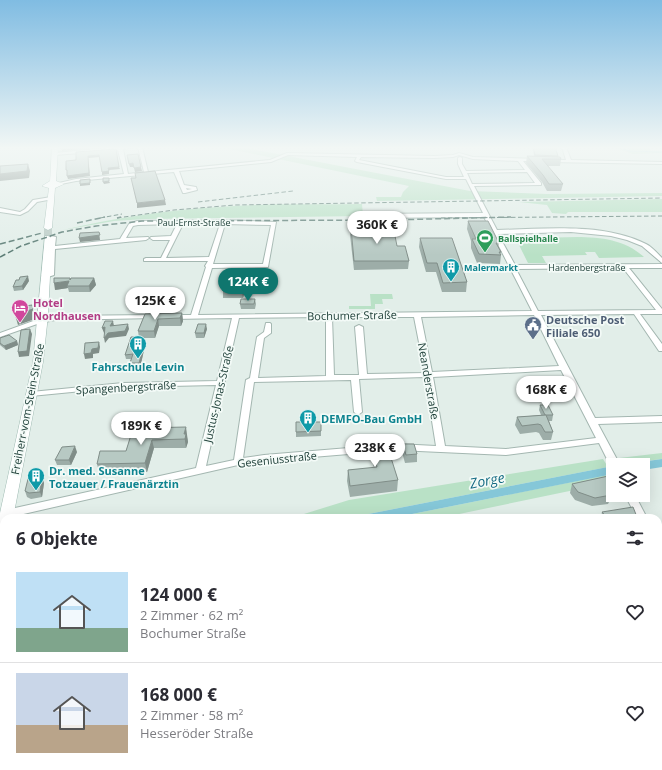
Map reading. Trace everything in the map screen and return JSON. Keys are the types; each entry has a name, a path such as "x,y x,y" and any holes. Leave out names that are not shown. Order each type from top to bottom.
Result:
{"main road":[{"path":"48,228 53,185 61,183"},
{"name":"Freiherr-vom-Stein-Straße","path":"5,514 5,499 38,362 43,320 45,276 50,237"}],"street":[{"path":"538,183 539,184 471,185 611,458"},
{"path":"0,210 22,214 26,212 35,201 51,198"},
{"path":"365,216 486,215"},
{"name":"Paul-Ernst-Straße","path":"122,240 131,225 149,222 274,223 266,266 208,266"},
{"path":"163,260 180,222"},
{"path":"194,316 210,259 223,222"},
{"path":"494,232 586,232 613,234 645,245 662,262"},
{"name":"Freiherr-vom-Stein-Straße","path":"45,276 51,275 52,248 50,237"},
{"name":"Paul-Ernst-Straße","path":"52,248 146,238"},
{"path":"153,238 173,238"},
{"path":"146,260 210,259"},
{"name":"Hardenbergstraße","path":"513,267 662,266"},
{"path":"625,267 662,312"},
{"name":"Bochumer Straße","path":"0,335 43,320 55,318 662,312"},
{"path":"636,313 659,341 662,350"},
{"name":"Neanderstraße","path":"417,314 441,448"},
{"path":"329,315 330,378"},
{"name":"Justus-Jonas-Straße","path":"200,471 236,316"},
{"path":"254,380 261,337 267,333 268,324"},
{"path":"358,412 359,327"},
{"path":"238,462 250,380 429,375 564,368"},
{"name":"Spangenbergstraße","path":"31,394 123,386 220,383"},
{"path":"591,421 662,419"},
{"name":"Geseniusstraße","path":"25,514 238,462 264,458 397,447 506,452 601,440"},
{"path":"634,502 640,514"}],"green space":[{"path":"394,183 428,183 470,191 547,194 662,193 662,196 377,201 376,197 401,197 403,192 409,186"},
{"path":"662,199 662,212 568,212 566,214 552,213 547,205 519,202"},
{"path":"362,204 363,216 146,219 114,221 63,230 140,215 199,208 255,205"},
{"path":"592,237 606,239 632,248 644,257 599,258 595,252 585,252 587,255 542,256 546,263 528,263 518,243 538,243 534,238"},
{"path":"370,294 392,294 393,299 382,299 383,304 375,304 375,309 349,309 349,306 371,306"},
{"path":"662,453 662,459 650,460 650,458 619,458"},
{"path":"603,459 606,464 606,467 368,514 304,514 349,500"},
{"path":"606,475 606,483 459,514 412,514"}],"water":[{"path":"662,459 662,467 650,469 650,461"},
{"path":"606,467 606,475 412,514 368,514"}],"building":[{"path":"132,183 159,183 165,200 137,203"},
{"path":"548,183 563,184 549,184"},
{"path":"468,221 488,221 499,243 496,243 501,255 479,254 472,239 476,239"},
{"path":"351,227 384,227 384,231 394,231 397,246 405,246 409,261 354,261"},
{"path":"99,232 100,235 79,238 80,233"},
{"path":"420,238 452,238 467,282 443,283 437,263 427,263"},
{"path":"28,276 22,286 13,287 16,280 19,280 20,277"},
{"path":"54,278 70,278 70,280 71,278 94,278 89,286 67,286 69,281 54,283"},
{"path":"226,278 245,278 242,291 223,291"},
{"path":"241,299 255,299 254,304 240,304"},
{"path":"32,305 33,309 15,315 19,307"},
{"path":"182,313 180,318 158,319 154,331 138,331 145,314"},
{"path":"105,321 113,321 110,326 128,324 125,331 108,333 104,338 105,327 102,328"},
{"path":"198,324 206,324 204,333 195,333"},
{"path":"30,329 27,351 18,352 21,330"},
{"path":"9,335 17,341 4,346 0,343 0,338"},
{"path":"131,337 137,337 134,346 144,346 139,363 130,363 133,354 125,355"},
{"path":"99,342 98,348 92,349 91,353 84,354 85,343"},
{"path":"540,405 548,405 553,415 545,415"},
{"path":"546,415 553,432 545,432 541,425 538,424 522,426 517,417"},
{"path":"296,422 321,422 321,431 296,432"},
{"path":"186,427 184,434 186,434 185,439 152,440 145,463 97,464 100,451 126,451 131,435 137,435 141,428"},
{"path":"386,442 398,480 350,486 348,470 377,467 371,443"},
{"path":"403,444 414,444 417,454 406,455"},
{"path":"75,446 69,460 55,460 62,447"},
{"path":"42,477 40,492 29,493 25,491 28,479"},
{"path":"606,477 606,496 595,498 578,492 572,484"},
{"path":"633,507 636,514 604,514 602,512"}],"waterway":[{"name":"Zorge","path":"493,477 494,490"}],"tunnel":[{"path":"48,228 48,238"}],"railway":[{"path":"198,202 293,191"},
{"path":"121,217 117,218 174,210 235,205 662,198"},
{"path":"102,218 122,214"},
{"path":"487,218 662,216"},
{"path":"487,218 511,217"},
{"path":"77,223 102,218"},
{"path":"441,218 487,218"},
{"path":"0,257 21,246 62,232 96,226 142,221 389,220 487,218"},
{"path":"0,244 42,233"}],"place":[{"name":"Ballspielhalle","path":"485,253"},
{"name":"Malermarkt","path":"451,282"},
{"name":"Hotel Nordhausen","path":"20,323"},
{"name":"Deutsche Post Filiale 650","path":"533,340"},
{"name":"Fahrschule Levin","path":"138,359"},
{"name":"DEMFO-Bau GmbH","path":"308,433"},
{"name":"Dr. med. Susanne Totzauer / Frauenärztin","path":"36,491"}]}
